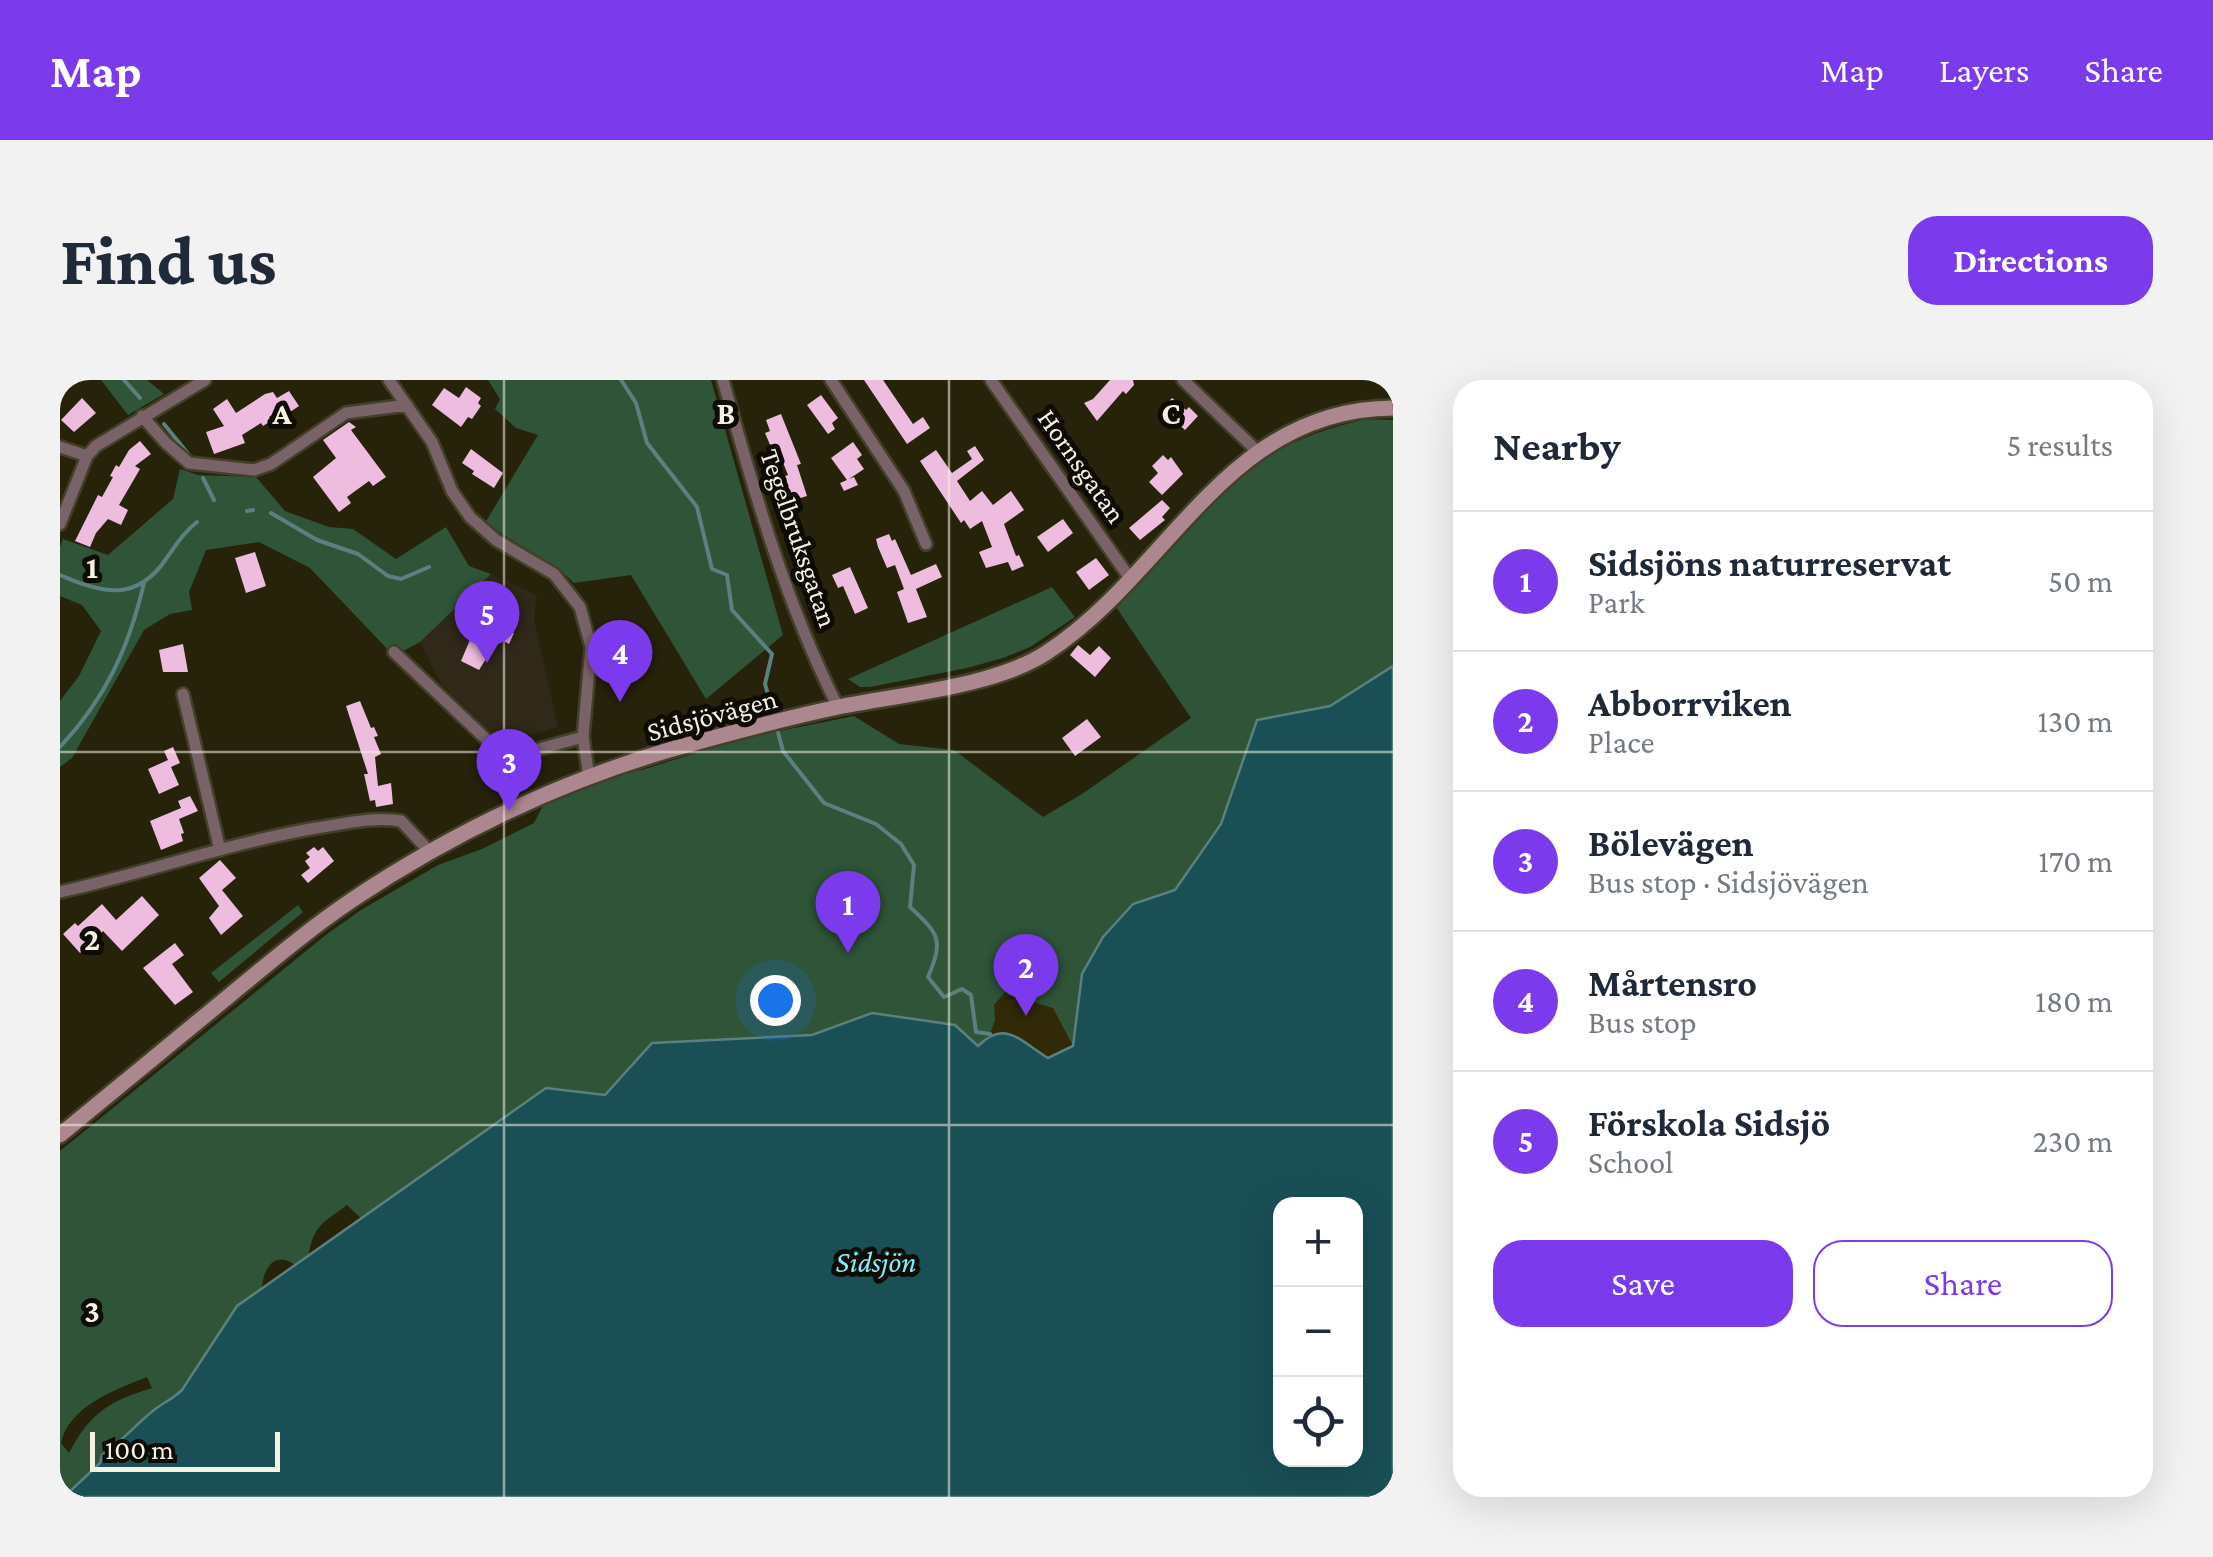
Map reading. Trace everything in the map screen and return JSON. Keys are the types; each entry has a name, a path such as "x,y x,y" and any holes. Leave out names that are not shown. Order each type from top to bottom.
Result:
{"main road":[{"name":"Sidsjövägen","path":"60,1135 313,928 430,852 509,811 589,778 727,735 1024,666 1078,631 1256,451 1289,432 1328,417 1393,408"}],"street":[{"path":"60,524 87,456 96,446 205,380"},
{"path":"389,380 432,442 452,490 470,517 496,540 554,574 580,606 592,647 582,737 589,778"},
{"name":"Tegelbruksgatan","path":"723,380 780,571 838,708"},
{"path":"831,380 904,491 926,544"},
{"name":"Hornsgatan","path":"992,380 1131,580"},
{"path":"1183,380 1256,451"},
{"path":"1385,380 1393,386"},
{"path":"142,416 166,444 189,462 254,470 271,464 346,413 407,405"},
{"path":"60,447 87,456"},
{"path":"394,652 506,758 582,737"},
{"path":"184,694 220,850"},
{"path":"60,892 134,876 259,838 386,820 406,824 430,852"}],"shaded area":[{"path":"491,574 537,595 534,619 558,727 501,743 441,684 420,642"}],"green space":[{"path":"101,380 147,380 164,394 128,415"},
{"path":"488,380 711,380 783,635 706,699 631,575 574,583 485,523 538,435 516,428 495,409 500,399"},
{"path":"1366,419 1393,420 1393,1497 60,1497 60,1151 327,934 438,865 534,823 551,790 645,769 740,739 854,716 899,744 954,750 1043,817 1191,718 1116,607 1239,477 1268,456 1315,434","holes":["347,1205 367,1224 189,1381 237,1306 262,1288 271,1263 282,1259 295,1265 309,1254 321,1225","147,1377 152,1388 102,1410 69,1453 61,1443 83,1409"]},
{"path":"180,469 198,475 256,477 285,511 329,527 353,529 396,559 446,527 469,566 491,574 420,642 394,656 310,568 259,542 206,550 189,592 192,610 170,614 144,630 72,758 60,767 60,701 79,676 101,631 82,605 60,596 63,539 108,555 173,499"},
{"path":"1052,587 1075,617 1030,647 967,668 870,687 860,687 848,679"},
{"path":"298,905 303,912 219,982 211,973"}],"sand":[{"path":"1007,977 1029,980 1023,995 1029,1001 1053,1008 1073,1046 1048,1059 1006,1032 990,1034 995,1020 994,1005 1007,990"}],"water":[{"name":"Sidsjön","path":"1393,666 1393,1497 64,1497 100,1463 102,1455 182,1390 237,1306 546,1088 605,1095 652,1043 812,1035 872,1013 955,1025 978,1046 997,1034 1013,1035 1048,1058 1073,1046 1082,974 1103,937 1133,904 1175,890 1221,824 1257,720 1330,706"}],"building":[{"path":"864,380 883,380 913,424 923,417 930,428 907,444"},
{"path":"1110,380 1133,380 1134,385 1126,394 1123,391 1097,421 1084,403"},
{"path":"466,387 481,398 481,406 461,427 432,405 444,388 459,398"},
{"path":"289,391 299,406 290,412 286,406 269,417 271,421 242,435 245,443 214,454 206,432 224,426 213,409 227,399 236,413 265,394 273,392 277,398"},
{"path":"821,395 838,418 832,423 835,429 828,434 807,405"},
{"path":"82,398 96,413 74,432 61,420"},
{"path":"1172,398 1198,416 1185,430 1162,409"},
{"path":"781,414 801,464 797,465 807,496 791,501 785,476 788,475 776,445 771,447 765,433 770,431 766,420"},
{"path":"349,422 356,427 351,430 386,477 373,486 369,481 347,497 351,503 339,512 313,477 336,458 323,440"},
{"path":"140,441 151,454 135,466 140,469 119,505 128,510 121,525 108,519 90,547 75,541 98,495 102,497 113,477 110,476 116,465 119,467"},
{"path":"853,442 862,455 857,459 864,469 849,479 854,477 858,485 844,491 840,483 847,480 831,458"},
{"path":"975,446 984,460 957,481 970,501 982,491 993,505 1011,491 1024,510 1004,524 1024,566 1012,571 1008,562 986,568 979,552 992,547 982,521 970,529 964,520 961,523 920,461 936,450 952,473 972,459 967,451"},
{"path":"471,449 503,473 494,488 462,463"},
{"path":"1080,454 1104,487 1093,495 1068,463"},
{"path":"1163,455 1168,460 1171,457 1183,474 1162,495 1149,482 1158,473 1152,466"},
{"path":"1162,500 1170,508 1162,517 1165,520 1140,540 1129,528"},
{"path":"1063,519 1073,533 1048,552 1037,537"},
{"path":"889,534 911,575 936,564 942,577 916,589 927,617 908,623 897,592 904,589 895,565 887,568 876,539"},
{"path":"255,552 266,586 246,593 235,558"},
{"path":"1096,558 1109,575 1089,590 1076,572"},
{"path":"850,567 868,608 855,614 843,586 838,588 832,575"},
{"path":"491,594 508,603 496,624 514,633 509,644 499,638 479,670 461,661 475,628 474,617"},
{"path":"183,644 188,672 163,672 159,650"},
{"path":"1078,645 1090,655 1099,646 1111,658 1095,677 1070,655"},
{"path":"360,701 378,736 374,737 381,754 375,757 378,786 391,783 393,804 376,807 375,800 370,801 364,774 368,774 346,706"},
{"path":"1087,719 1101,737 1075,756 1062,738"},
{"path":"173,747 180,763 171,767 179,785 159,794 148,769 168,760 164,751"},
{"path":"190,796 198,811 179,819 183,841 161,850 150,821 181,808 178,801"},
{"path":"314,847 318,851 323,847 334,861 308,883 301,875 310,868 305,861 310,857 306,853"},
{"path":"220,860 236,878 222,890 243,916 221,935 209,918 219,906 199,878"},
{"path":"142,896 159,915 122,951 103,931 80,953 63,934 102,904 116,920"},
{"path":"175,943 184,955 172,964 193,992 175,1005 143,968"}],"waterway":[{"path":"124,380 140,398"},
{"path":"621,380 636,403 647,443 697,507 712,569 727,575 732,610 772,654 765,684 774,716"},
{"path":"164,424 189,455"},
{"path":"203,478 214,500"},
{"path":"247,511 253,510"},
{"path":"271,513 317,540 358,554 388,576 401,579 429,567"},
{"path":"60,575 104,589 118,590 143,583 197,522"},
{"path":"60,747 90,710 114,671 144,583"},
{"path":"776,725 783,751 824,803 876,824 901,844 914,865 910,907 936,938 936,954 928,977 944,997 962,989 971,995 976,1032 990,1034"}],"place":[{"name":"Förskola Sidsjö","path":"487,663"},
{"name":"Mårtensro","path":"620,702"},
{"name":"Bölevägen","path":"509,811"},
{"name":"Sidsjöns naturreservat","path":"848,953"},
{"name":"Abborrviken","path":"1026,1016"}]}
